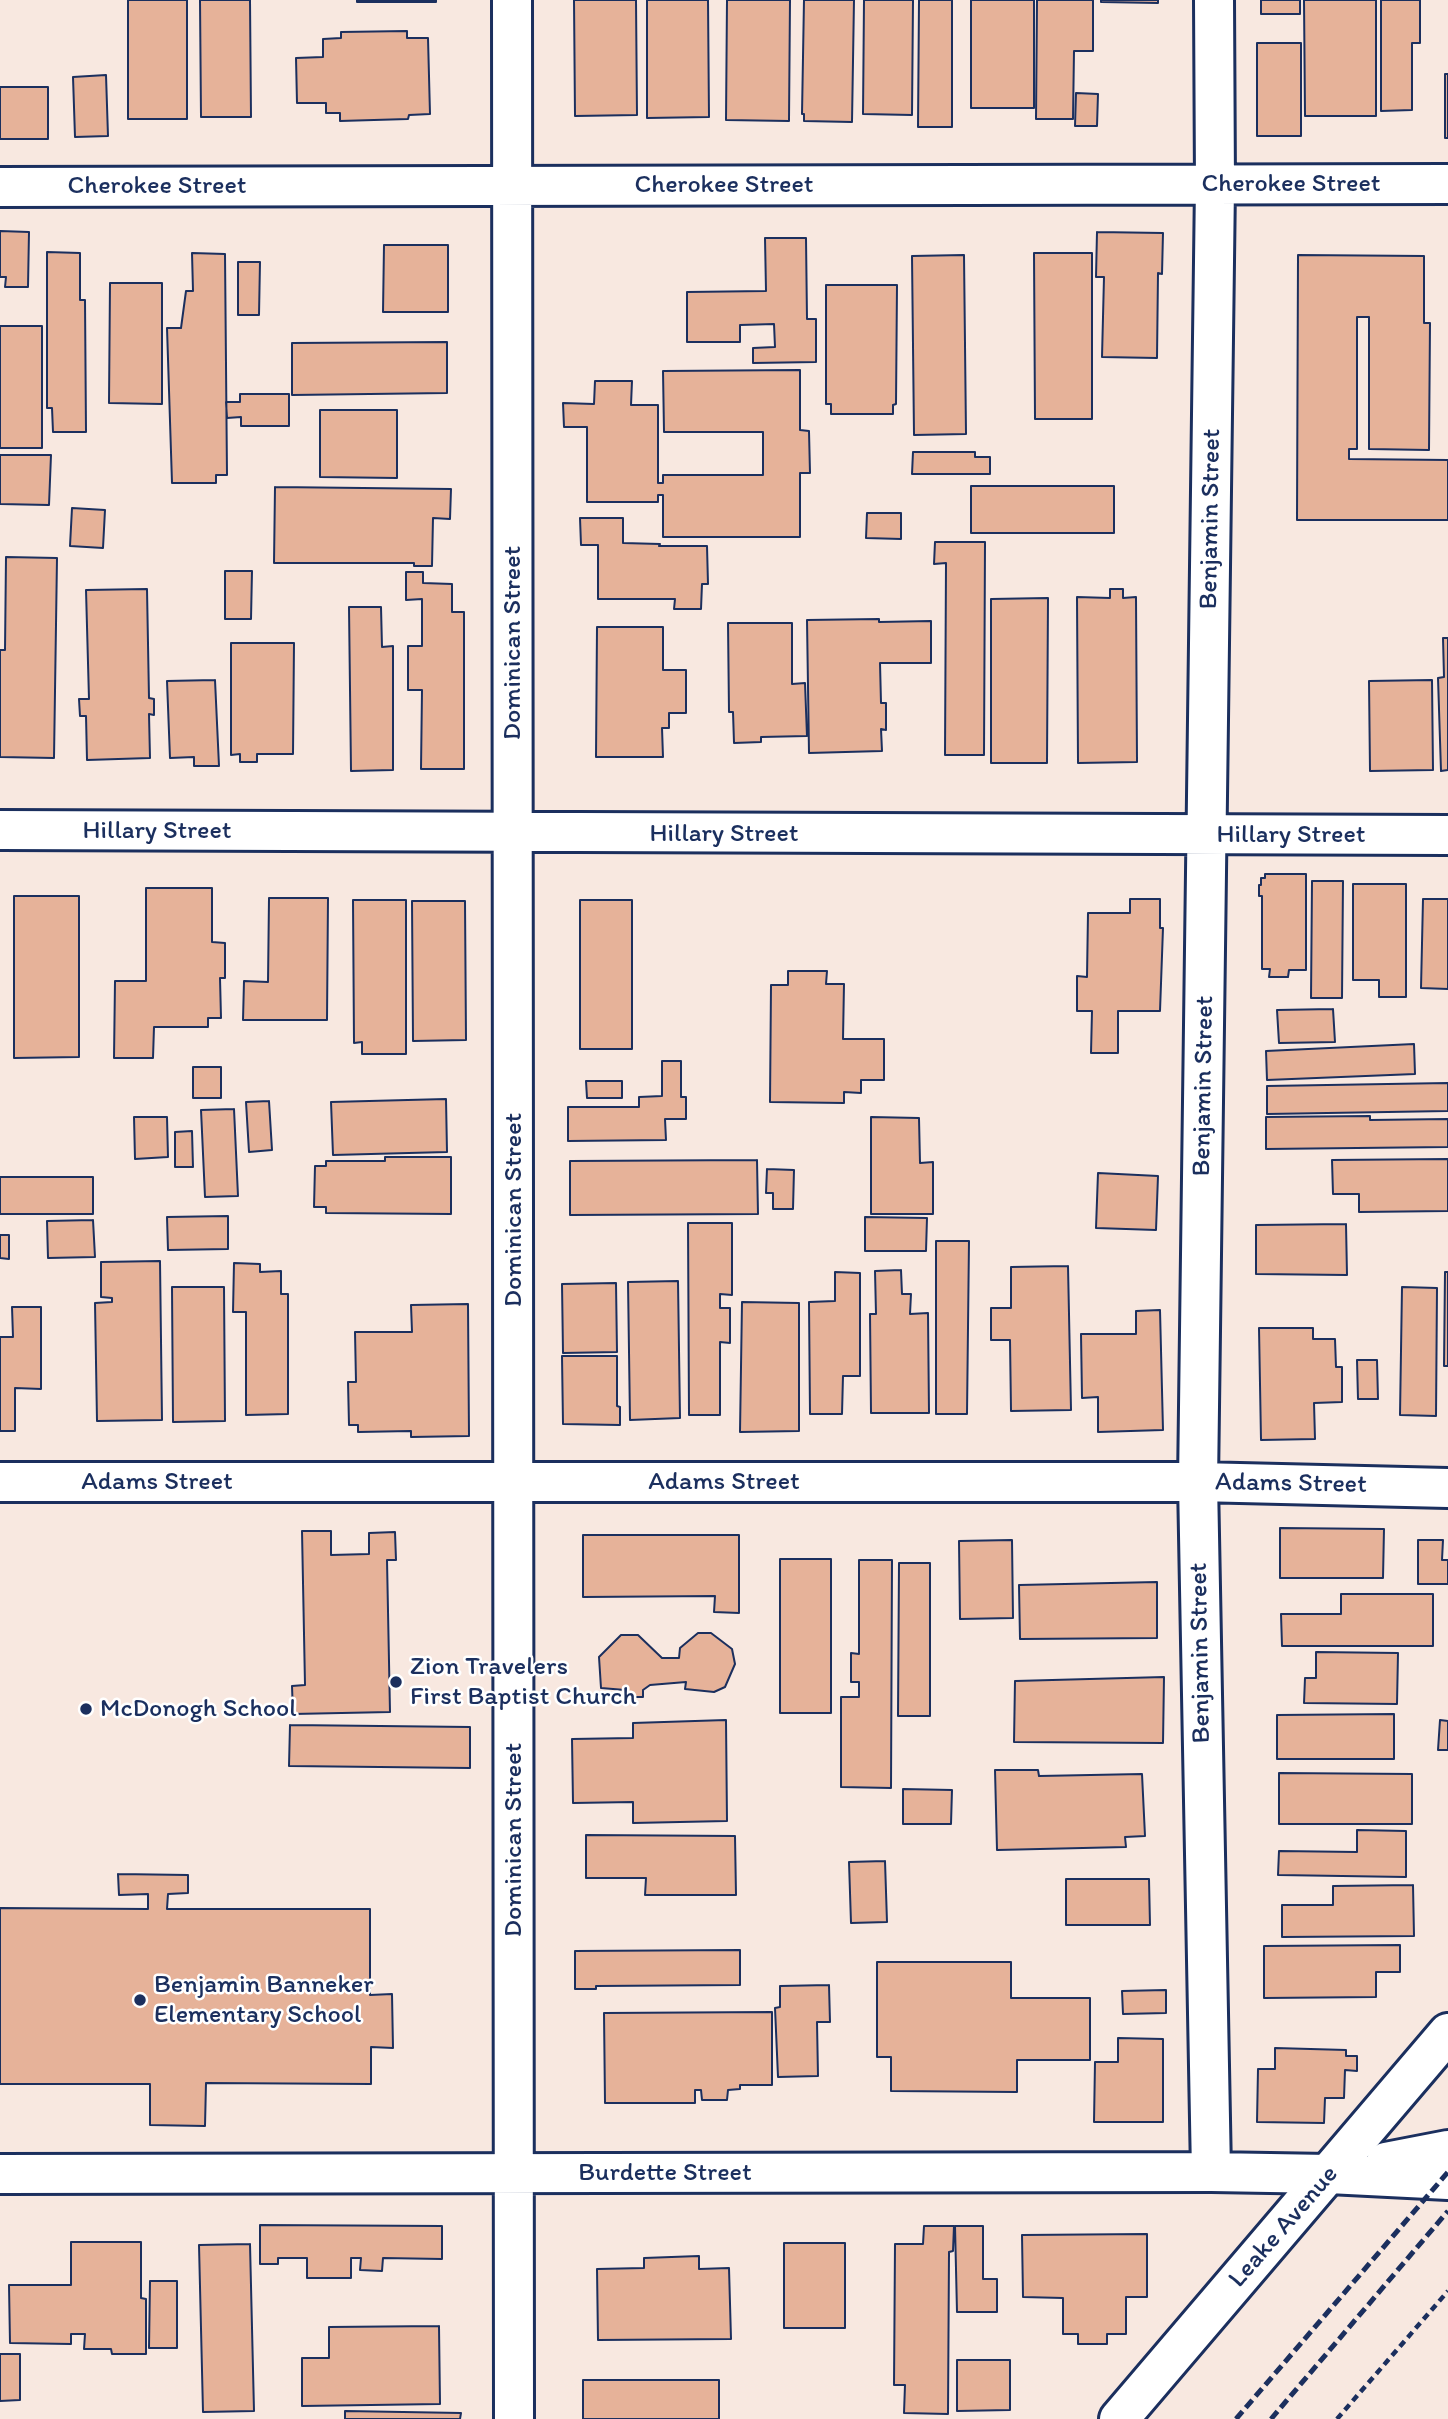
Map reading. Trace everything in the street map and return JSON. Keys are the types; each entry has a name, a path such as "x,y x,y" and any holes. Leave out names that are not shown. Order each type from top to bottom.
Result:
{"street":[{"name":"Dominican Street","path":"512,0 514,2419"},
{"name":"Benjamin Street","path":"1211,2172 1198,1482 1208,836 1215,184 1214,0"},
{"name":"Cherokee Street","path":"0,187 1448,184"},
{"name":"Hillary Street","path":"0,830 1448,835"},
{"name":"Adams Street","path":"0,1482 1198,1482 1448,1488"},
{"name":"Leake Avenue","path":"1119,2419 1448,2034"},
{"path":"1329,2174 1448,2150"},
{"name":"Burdette Street","path":"0,2174 1329,2174"},
{"path":"1329,2174 1448,2180"}],"path":[{"path":"1337,2419 1448,2291"}],"building":[{"path":"128,0 187,0 187,119 128,119"},
{"path":"200,0 250,0 251,117 201,117"},
{"path":"436,0 436,2 357,2"},
{"path":"574,0 636,0 637,115 575,116"},
{"path":"647,0 708,0 709,117 647,118"},
{"path":"727,0 790,0 789,121 726,120"},
{"path":"804,0 854,0 852,122 804,121"},
{"path":"864,0 913,0 912,115 863,114"},
{"path":"919,0 952,0 952,127 918,127"},
{"path":"971,0 1034,0 1034,108 971,108"},
{"path":"1037,0 1093,0 1093,51 1074,51 1073,119 1036,119"},
{"path":"1158,0 1158,3 1101,2"},
{"path":"1261,0 1300,0 1300,14 1261,14"},
{"path":"1304,0 1376,0 1376,116 1305,116"},
{"path":"1381,0 1420,0 1420,43 1412,43 1412,110 1381,111"},
{"path":"407,31 407,38 428,38 430,114 409,115 408,119 340,121 340,113 326,113 326,103 297,103 296,58 323,57 323,39 341,38 341,32"},
{"path":"1257,43 1301,43 1301,136 1257,136"},
{"path":"1445,74 1448,74 1448,138 1445,138"},
{"path":"106,75 108,136 75,137 73,77"},
{"path":"0,87 48,87 48,139 0,139"},
{"path":"1076,93 1098,94 1097,126 1075,126"},
{"path":"0,231 29,232 28,287 5,287 6,277 0,277"},
{"path":"1097,232 1163,233 1162,274 1158,273 1157,358 1102,357 1104,277 1096,277"},
{"path":"765,238 806,238 807,319 816,319 816,362 753,363 753,348 775,347 774,324 740,325 740,342 687,342 687,292 766,291"},
{"path":"384,245 448,245 448,312 383,312"},
{"path":"47,252 80,253 80,300 85,300 86,432 53,432 52,408 47,408"},
{"path":"192,253 225,254 227,475 216,475 216,483 172,483 167,328 181,328 186,291 193,291"},
{"path":"1034,253 1092,253 1092,419 1035,419"},
{"path":"964,255 966,434 914,435 912,256"},
{"path":"1298,255 1424,256 1424,323 1430,323 1429,450 1369,449 1369,317 1357,317 1357,449 1349,449 1349,459 1448,460 1448,520 1297,520"},
{"path":"238,262 260,262 259,315 238,315"},
{"path":"110,283 162,283 162,404 109,403"},
{"path":"826,285 897,285 896,404 893,405 893,414 831,414 831,404 826,404"},
{"path":"0,326 42,326 42,448 0,448"},
{"path":"447,342 447,393 292,395 292,343"},
{"path":"800,370 800,430 809,431 810,473 800,473 800,537 663,537 663,495 658,495 658,502 587,502 587,427 564,427 563,403 594,404 595,381 632,381 631,405 658,405 658,483 663,483 663,475 763,475 763,432 664,432 663,371"},
{"path":"240,394 289,394 289,426 241,426 241,417 227,418 226,402 240,402"},
{"path":"320,410 397,410 397,478 320,477"},
{"path":"913,452 975,452 975,457 990,457 990,474 912,474"},
{"path":"0,455 51,455 49,505 0,504"},
{"path":"971,486 1114,486 1114,533 971,533"},
{"path":"275,487 451,489 450,519 433,518 432,566 414,566 414,563 274,563"},
{"path":"72,508 105,510 103,548 70,546"},
{"path":"867,513 901,513 901,539 866,538"},
{"path":"580,518 623,518 623,543 707,546 708,584 702,584 701,609 674,609 675,599 598,599 598,545 581,545"},
{"path":"935,542 985,542 984,755 945,755 946,563 934,564"},
{"path":"6,557 57,558 54,758 0,757 0,650 5,650"},
{"path":"225,571 252,571 251,619 225,619"},
{"path":"406,572 423,572 423,583 452,584 452,612 464,612 464,769 421,769 422,690 408,690 408,646 422,646 422,599 406,600"},
{"path":"147,589 149,698 154,699 154,715 149,714 150,758 87,760 86,716 80,716 79,699 89,699 86,590"},
{"path":"1110,589 1123,589 1123,598 1136,597 1137,762 1078,763 1077,597 1110,598"},
{"path":"1048,598 1047,763 991,763 991,599"},
{"path":"349,607 381,607 382,647 393,646 393,770 351,771"},
{"path":"879,619 879,622 931,621 931,663 880,663 881,703 886,703 886,730 881,729 882,751 809,753 807,620"},
{"path":"728,623 792,623 792,684 805,683 807,736 761,737 761,742 734,743 733,712 729,712"},
{"path":"597,627 663,627 663,670 686,670 686,713 669,713 669,728 662,728 663,757 596,757"},
{"path":"1443,638 1448,638 1448,770 1441,771 1438,678 1444,677"},
{"path":"231,643 294,643 293,754 257,754 257,762 240,762 240,754 231,755"},
{"path":"215,680 219,766 194,766 194,757 170,758 167,681"},
{"path":"1432,680 1433,770 1370,771 1369,681"},
{"path":"1265,874 1306,874 1306,970 1289,970 1288,977 1269,977 1270,969 1262,969 1262,896 1259,896 1259,885"},
{"path":"1312,881 1343,881 1342,998 1311,998"},
{"path":"1353,884 1406,884 1406,997 1379,997 1379,980 1353,980"},
{"path":"146,888 212,888 212,942 225,943 225,978 220,978 221,1018 208,1018 208,1027 154,1027 153,1058 114,1058 115,981 146,981"},
{"path":"14,896 79,896 79,1057 14,1058"},
{"path":"269,898 328,898 327,1020 243,1020 244,981 268,982"},
{"path":"1130,899 1160,899 1160,928 1163,928 1160,1011 1118,1011 1118,1053 1091,1053 1092,1011 1077,1011 1077,976 1087,977 1088,913 1130,913"},
{"path":"1423,899 1448,899 1448,989 1421,988"},
{"path":"353,900 406,900 406,1054 362,1054 362,1042 354,1043"},
{"path":"580,900 632,900 632,1049 580,1049"},
{"path":"412,901 465,901 466,1040 413,1041"},
{"path":"788,971 827,971 826,984 844,984 843,1039 884,1039 884,1080 861,1080 861,1093 844,1092 844,1103 770,1102 771,985 788,985"},
{"path":"1333,1009 1335,1042 1279,1043 1277,1010"},
{"path":"1414,1044 1415,1074 1267,1080 1266,1051"},
{"path":"662,1061 681,1061 681,1097 686,1097 686,1119 665,1119 666,1140 568,1141 568,1107 639,1107 639,1097 662,1096"},
{"path":"193,1067 221,1067 221,1098 193,1098"},
{"path":"586,1081 622,1081 622,1098 587,1098"},
{"path":"1448,1083 1448,1111 1267,1114 1267,1086"},
{"path":"446,1099 447,1152 333,1155 331,1102"},
{"path":"269,1101 272,1150 249,1152 246,1102"},
{"path":"234,1109 238,1196 205,1197 201,1110"},
{"path":"1370,1116 1370,1120 1448,1119 1448,1147 1266,1149 1266,1117"},
{"path":"134,1117 167,1117 168,1157 135,1159"},
{"path":"871,1117 919,1118 920,1163 933,1162 933,1214 871,1214"},
{"path":"192,1131 193,1167 175,1167 175,1132"},
{"path":"385,1157 451,1157 451,1214 326,1213 326,1207 314,1207 315,1166 326,1166 326,1161 385,1161"},
{"path":"1448,1159 1448,1211 1359,1212 1359,1194 1333,1194 1332,1160"},
{"path":"757,1160 758,1214 570,1215 570,1161"},
{"path":"767,1169 794,1170 793,1209 773,1209 773,1193 766,1193"},
{"path":"1098,1173 1158,1176 1156,1230 1096,1228"},
{"path":"0,1177 93,1177 93,1214 0,1214"},
{"path":"228,1216 228,1249 168,1250 167,1217"},
{"path":"865,1217 927,1218 926,1251 865,1251"},
{"path":"93,1220 95,1257 48,1258 47,1221"},
{"path":"688,1223 732,1223 732,1295 720,1294 720,1308 730,1308 730,1343 720,1342 720,1415 689,1415"},
{"path":"1346,1224 1347,1275 1256,1274 1256,1225"},
{"path":"0,1235 9,1235 9,1259 0,1258"},
{"path":"936,1241 969,1241 967,1414 936,1414"},
{"path":"160,1261 162,1420 97,1421 95,1303 112,1302 112,1298 101,1297 101,1262"},
{"path":"234,1263 260,1264 260,1272 281,1271 281,1294 288,1294 288,1414 246,1415 246,1312 233,1312"},
{"path":"1068,1266 1071,1410 1011,1411 1010,1340 991,1340 991,1308 1011,1308 1011,1267"},
{"path":"901,1270 902,1294 911,1294 910,1314 928,1313 929,1413 871,1413 870,1314 876,1314 875,1271"},
{"path":"835,1272 860,1273 860,1376 843,1376 842,1414 810,1414 809,1302 835,1301"},
{"path":"1445,1272 1448,1272 1448,1366 1444,1366"},
{"path":"678,1281 680,1418 630,1420 628,1282"},
{"path":"616,1283 617,1352 563,1353 562,1284"},
{"path":"172,1287 224,1287 225,1421 173,1422"},
{"path":"1402,1287 1437,1288 1436,1416 1400,1415"},
{"path":"742,1302 799,1303 799,1431 740,1432"},
{"path":"468,1304 469,1436 411,1437 411,1431 358,1432 358,1425 349,1425 348,1382 356,1382 355,1332 412,1332 411,1305"},
{"path":"12,1307 41,1307 41,1389 15,1388 15,1431 0,1431 0,1337 13,1337"},
{"path":"1160,1310 1163,1430 1098,1432 1098,1397 1082,1398 1081,1334 1136,1334 1136,1311"},
{"path":"1259,1328 1313,1328 1313,1339 1335,1339 1336,1367 1342,1367 1342,1402 1314,1403 1315,1439 1261,1440"},
{"path":"562,1356 617,1356 617,1406 620,1407 620,1425 563,1424"},
{"path":"1357,1360 1377,1360 1378,1399 1358,1399"},
{"path":"1280,1528 1384,1529 1383,1578 1280,1578"},
{"path":"302,1531 331,1531 331,1555 369,1554 369,1533 395,1532 396,1560 387,1560 390,1712 293,1714 292,1686 305,1685"},
{"path":"583,1535 739,1535 739,1613 714,1612 715,1596 583,1597"},
{"path":"1012,1540 1013,1618 960,1619 959,1541"},
{"path":"1418,1540 1443,1540 1442,1560 1448,1560 1448,1584 1418,1584"},
{"path":"780,1559 831,1559 831,1713 780,1713"},
{"path":"859,1560 892,1560 891,1788 841,1787 841,1697 859,1697 859,1682 851,1682 851,1653 859,1654"},
{"path":"899,1563 930,1563 930,1716 898,1716"},
{"path":"1157,1582 1157,1638 1020,1639 1019,1585"},
{"path":"1341,1594 1433,1594 1433,1646 1282,1646 1281,1614 1341,1614"},
{"path":"698,1633 711,1633 732,1649 735,1664 725,1687 714,1692 685,1689 686,1682 650,1685 643,1690 643,1697 625,1697 625,1690 601,1688 599,1657 621,1635 638,1635 662,1658 679,1658 680,1648"},
{"path":"1316,1652 1398,1653 1397,1704 1304,1703 1305,1678 1316,1678"},
{"path":"1164,1677 1163,1743 1014,1742 1015,1681"},
{"path":"1394,1714 1394,1759 1277,1759 1277,1715"},
{"path":"726,1720 727,1821 633,1823 633,1802 573,1803 572,1739 633,1738 633,1723"},
{"path":"1440,1720 1448,1721 1448,1750 1438,1750"},
{"path":"290,1725 470,1727 470,1768 289,1766"},
{"path":"995,1770 1038,1770 1039,1776 1142,1774 1145,1836 1125,1837 1126,1847 997,1850"},
{"path":"1279,1773 1412,1774 1412,1824 1279,1824"},
{"path":"903,1789 952,1790 951,1824 903,1824"},
{"path":"1357,1830 1406,1831 1406,1877 1278,1875 1279,1851 1357,1852"},
{"path":"586,1835 735,1836 736,1895 645,1895 646,1878 586,1878"},
{"path":"885,1861 887,1922 851,1923 849,1862"},
{"path":"118,1874 188,1875 188,1893 168,1894 167,1909 370,1909 370,1995 392,1994 393,2048 371,2047 371,2084 206,2083 205,2126 150,2125 150,2084 0,2084 0,1908 148,1909 148,1894 119,1895"},
{"path":"1066,1879 1149,1879 1150,1925 1066,1925"},
{"path":"1413,1885 1414,1936 1282,1937 1282,1905 1333,1905 1333,1886"},
{"path":"1400,1945 1400,1972 1376,1972 1376,1997 1264,1998 1264,1946"},
{"path":"740,1950 740,1985 596,1986 596,1989 575,1989 575,1951"},
{"path":"877,1962 1011,1962 1011,1998 1090,1998 1090,2060 1017,2060 1017,2092 891,2091 891,2057 877,2057"},
{"path":"829,1985 830,2022 817,2022 818,2076 778,2077 775,2008 780,2007 780,1986"},
{"path":"1166,1990 1166,2013 1123,2014 1122,1991"},
{"path":"772,2012 772,2085 740,2085 740,2089 728,2090 727,2100 702,2100 701,2090 695,2090 695,2103 605,2103 604,2013"},
{"path":"1118,2038 1163,2039 1163,2122 1094,2122 1095,2062 1118,2062"},
{"path":"1275,2048 1346,2050 1346,2056 1357,2056 1357,2071 1345,2070 1344,2098 1325,2098 1324,2123 1257,2122 1258,2069 1275,2069"},
{"path":"260,2225 442,2226 442,2259 383,2258 382,2271 360,2270 361,2258 351,2258 351,2278 307,2278 307,2258 278,2258 278,2264 260,2264"},
{"path":"924,2226 954,2226 953,2251 949,2252 948,2414 904,2413 905,2385 894,2385 895,2244 923,2244"},
{"path":"955,2226 983,2226 983,2279 997,2279 997,2312 957,2312"},
{"path":"1147,2234 1147,2297 1126,2297 1126,2334 1107,2334 1107,2344 1078,2344 1078,2334 1063,2334 1063,2298 1023,2297 1022,2235"},
{"path":"71,2242 141,2242 141,2298 146,2299 146,2354 112,2354 111,2349 84,2349 85,2334 71,2334 71,2344 10,2343 9,2285 71,2285"},
{"path":"784,2243 845,2243 845,2328 784,2328"},
{"path":"250,2244 254,2411 203,2412 199,2245"},
{"path":"699,2256 699,2269 729,2268 731,2339 598,2340 597,2269 644,2268 644,2258"},
{"path":"150,2281 177,2281 177,2348 149,2348"},
{"path":"439,2326 440,2404 302,2406 302,2358 329,2358 329,2327"},
{"path":"0,2354 20,2354 20,2400 0,2401"},
{"path":"957,2360 1010,2360 1010,2410 957,2411"},
{"path":"583,2380 719,2380 719,2419 583,2419"},
{"path":"345,2411 461,2413 460,2419 345,2419"}],"railway":[{"path":"1236,2419 1448,2172"},
{"path":"1271,2419 1448,2211"}],"place":[{"name":"Zion Travelers First Baptist Church","path":"396,1682"},
{"name":"McDonogh School","path":"86,1709"},
{"name":"Benjamin Banneker Elementary School","path":"140,2000"}]}
